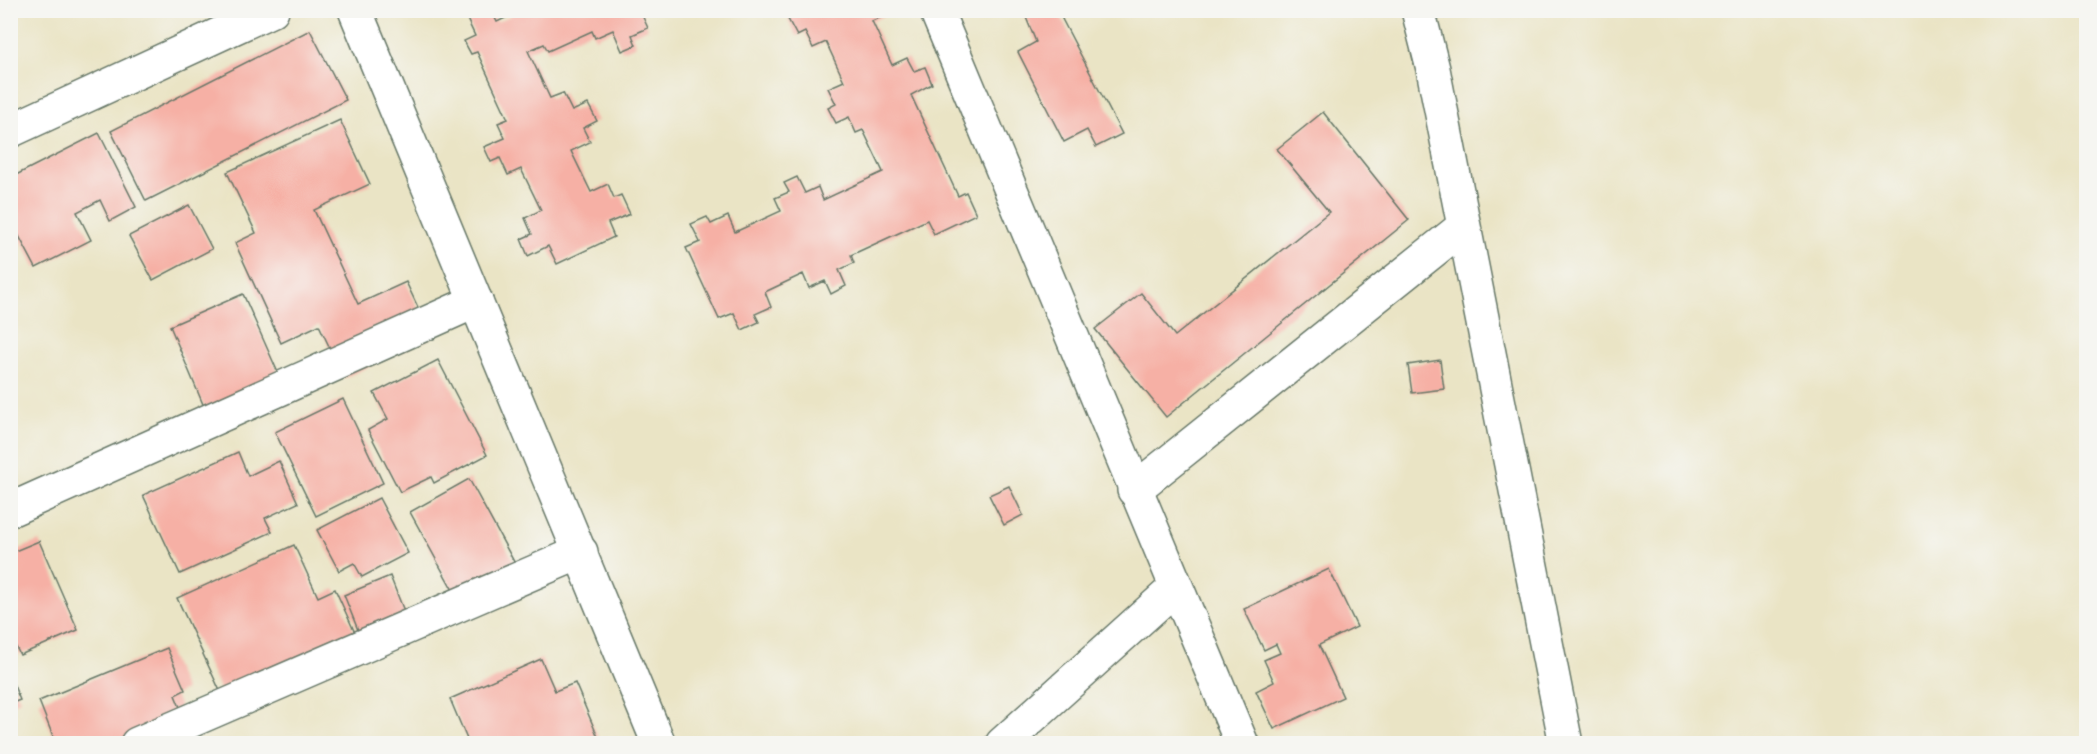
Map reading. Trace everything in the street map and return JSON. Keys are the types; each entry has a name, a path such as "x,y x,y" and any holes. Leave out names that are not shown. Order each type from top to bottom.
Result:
{"street":[{"path":"10,131 272,10"},
{"path":"355,10 659,744"},
{"path":"936,10 1175,588 1242,744"},
{"path":"1418,10 1566,744"},
{"path":"1134,489 1463,227"},
{"path":"10,510 476,301"},
{"path":"136,744 580,552"},
{"path":"1002,744 1175,588"}],"building":[{"path":"481,10 491,10 497,22 522,10 648,10 641,13 648,28 632,35 636,45 622,51 613,30 595,38 592,31 548,51 544,44 528,51 550,98 563,93 572,111 588,104 597,121 583,128 590,142 571,151 591,192 608,184 614,198 621,195 630,214 608,223 614,237 557,264 548,246 528,256 521,239 532,234 525,218 541,210 521,169 508,175 500,158 491,162 484,147 505,138 498,123 508,119 477,52 471,54 464,41 475,36 466,17"},
{"path":"807,10 890,10 891,13 872,21 892,65 907,58 914,71 925,67 932,84 911,95 958,196 966,192 976,214 934,234 927,220 851,255 854,263 839,270 846,286 831,294 825,281 809,288 803,274 765,292 771,307 755,314 759,322 742,330 734,313 719,319 686,248 700,242 691,224 707,217 711,224 728,216 735,232 781,211 775,198 789,192 784,183 797,177 805,193 818,187 823,200 883,172 863,130 856,133 849,117 836,123 828,108 836,104 828,88 844,81 826,42 813,48 805,32 797,36 788,19"},
{"path":"1023,10 1065,10 1062,19 1122,134 1096,147 1087,130 1064,142 1018,52 1036,42"},
{"path":"310,30 346,100 146,201 111,131"},
{"path":"1323,112 1409,220 1166,417 1095,329 1141,293 1175,336 1329,212 1277,149"},
{"path":"340,120 370,184 314,210 358,304 406,282 432,337 344,378 319,325 281,343 235,243 256,233 227,172"},
{"path":"99,133 136,207 110,221 100,200 77,212 91,240 36,268 10,219 10,178"},
{"path":"189,205 212,249 153,280 129,236"},
{"path":"243,294 288,395 213,428 170,326"},
{"path":"438,360 487,455 434,483 431,477 400,492 368,430 388,419 374,393"},
{"path":"1440,360 1444,389 1412,393 1408,365"},
{"path":"343,399 383,483 316,516 275,432"},
{"path":"238,452 248,476 279,461 298,503 265,518 272,532 180,574 143,495"},
{"path":"469,479 519,571 460,603 410,512"},
{"path":"1009,486 1023,515 1004,525 989,495"},
{"path":"379,498 408,553 362,577 354,563 339,571 317,530"},
{"path":"39,541 78,630 20,655 16,647 10,649 10,553"},
{"path":"294,545 318,597 335,589 361,646 227,706 177,598"},
{"path":"1329,569 1357,627 1319,645 1343,697 1274,729 1256,691 1274,682 1264,660 1280,653 1276,644 1264,650 1244,609"},
{"path":"390,576 408,621 362,640 344,595"},
{"path":"167,648 185,690 175,695 186,722 135,744 56,744 39,701"},
{"path":"541,659 555,691 575,683 601,744 469,744 450,699"},
{"path":"10,676 20,700 10,704"}]}
